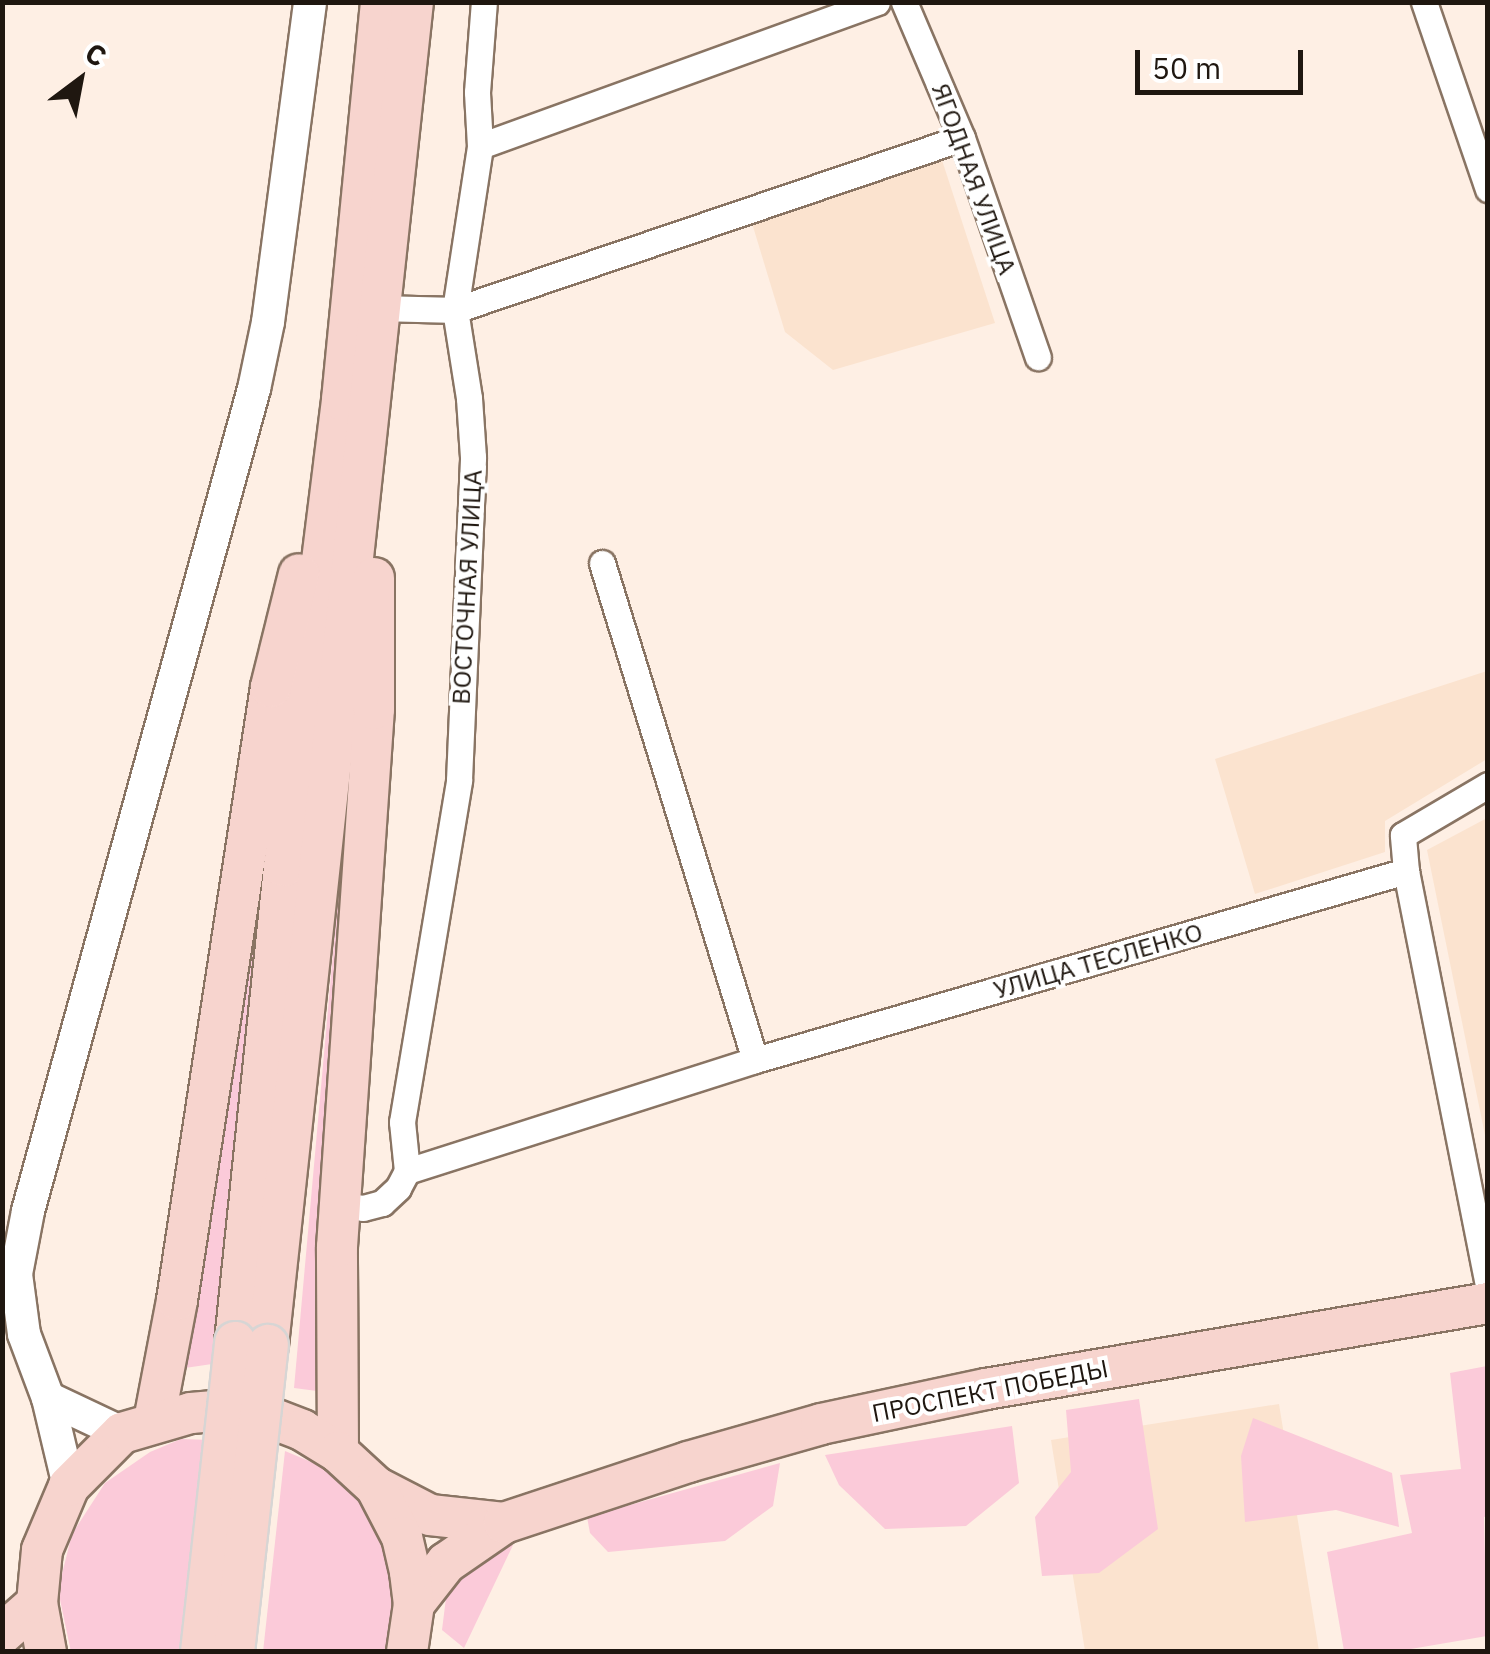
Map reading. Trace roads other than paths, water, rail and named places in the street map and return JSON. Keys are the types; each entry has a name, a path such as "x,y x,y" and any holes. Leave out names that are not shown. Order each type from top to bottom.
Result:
{"main road":[{"path":"234,1652 282,885 342,400 381,2"},
{"path":"200,1652 251,1343 367,447 414,2"},
{"path":"138,1427 177,1300 271,687 342,400"},
{"path":"338,1452 340,1205 374,708 374,580 367,447"},
{"name":"ПРОСПЕКТ ПОБЕДЫ","path":"414,1604 446,1563 504,1524 820,1424 986,1390 1488,1303"},
{"path":"46,1652 37,1603 42,1550 69,1486 138,1427 190,1412 244,1411 302,1430 338,1452 376,1487 402,1537 414,1604 407,1652"},
{"name":"ПРОСПЕКТ ПОБЕДЫ","path":"376,1487 430,1515 504,1524"},
{"path":"2,1634 37,1603"}],"street":[{"path":"69,1486 48,1398 24,1334 16,1274 28,1211 254,389 273,290 310,2"},
{"name":"ВОСТОЧНАЯ УЛИЦА","path":"407,1171 402,1122 459,780 473,457 470,398 455,310 480,146 477,92 484,2"},
{"path":"480,146 878,2"},
{"name":"ЯГОДНАЯ УЛИЦА","path":"904,2 962,138 1038,356"},
{"path":"1424,2 1488,188"},
{"path":"380,308 455,310 962,138"},
{"path":"602,563 755,1060"},
{"path":"1488,784 1404,835 1406,872 1488,1286"},
{"name":"УЛИЦА ТЕСЛЕНКО","path":"340,1205 364,1208 382,1203 398,1188 407,1171 755,1060 1406,872"},
{"path":"48,1398 138,1427"}]}
